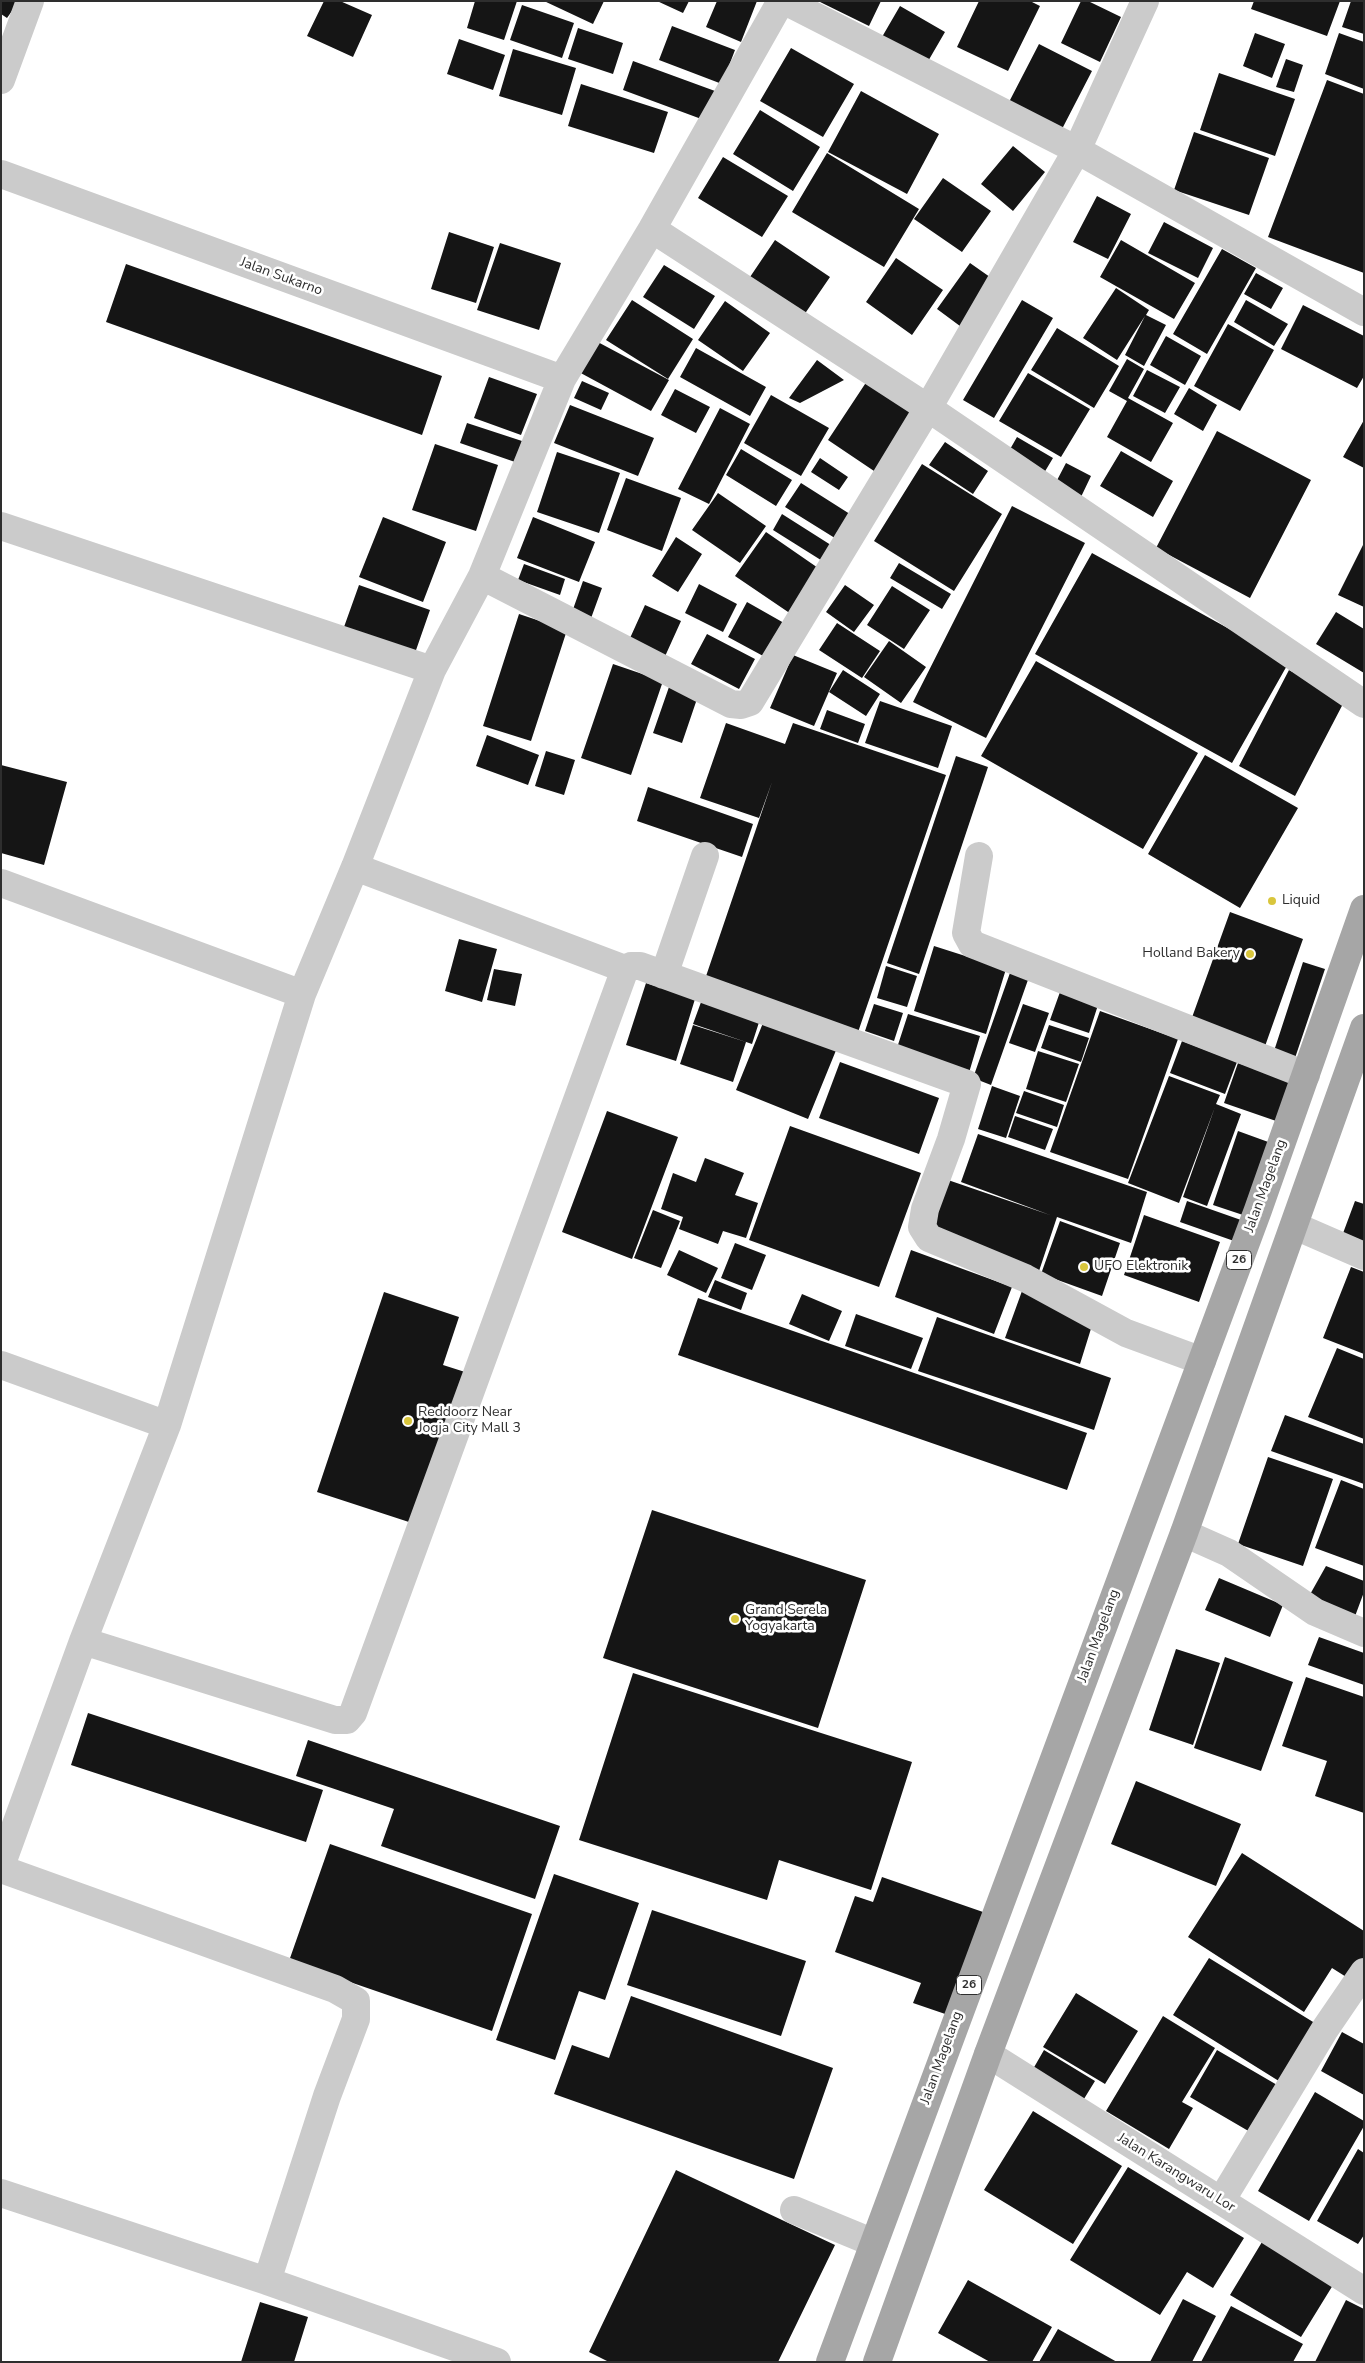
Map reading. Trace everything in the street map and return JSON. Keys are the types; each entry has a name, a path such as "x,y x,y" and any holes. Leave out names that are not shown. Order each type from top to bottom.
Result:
{"main road":[{"name":"Jalan Magelang","path":"830,2362 1258,1210 1364,909"},
{"path":"877,2362 988,2054 1184,1533 1364,1028"},
{"path":"1258,1210 1295,1226"}],"street":[{"path":"1,80 7,46 30,1"},
{"path":"267,2281 327,2096 356,2019 356,2001 336,1989 1,1868 83,1641 167,1425 302,994 355,867 432,670 482,576 562,379 652,229 783,1 1078,150 1364,312"},
{"path":"482,576 731,704 750,702 928,408 1078,150 1145,1"},
{"name":"Jalan Sukarno","path":"1,174 562,379"},
{"path":"652,229 928,408 1364,704"},
{"path":"1,526 432,670"},
{"path":"664,975 705,856"},
{"path":"978,856 966,934 972,944 1306,1075"},
{"path":"355,867 625,969"},
{"path":"1,883 302,994"},
{"path":"83,1641 335,1720 347,1720 354,1714 625,969 631,966 640,966 967,1084 951,1139 925,1209 922,1227 929,1238 1025,1278 1126,1332 1202,1361"},
{"path":"1295,1226 1364,1256"},
{"path":"1,1365 167,1425"},
{"path":"1184,1533 1228,1553 1315,1612 1364,1633"},
{"path":"1220,2201 1325,2029 1364,1972"},
{"name":"Jalan Karangwaru Lor","path":"988,2054 1364,2291"},
{"path":"1,2193 267,2281 497,2362"},
{"path":"794,2210 874,2243"}],"building":[{"path":"1,1 19,1 7,18 1,14"},
{"path":"324,1 340,1 372,15 353,57 307,36"},
{"path":"475,1 517,1 504,40 467,28"},
{"path":"544,1 604,1 593,24"},
{"path":"657,1 689,1 683,13"},
{"path":"717,1 757,1 741,42 706,27"},
{"path":"818,1 881,1 869,26"},
{"path":"979,1 1030,1 1040,6 1008,71 957,47"},
{"path":"1081,1 1088,1 1121,17 1100,62 1061,43"},
{"path":"1254,1 1340,1 1327,36 1251,9"},
{"path":"1351,1 1364,1 1364,34 1342,27"},
{"path":"522,5 574,23 562,58 510,40"},
{"path":"900,6 945,32 927,63 882,37"},
{"path":"672,26 735,50 722,84 659,60"},
{"path":"578,28 623,43 613,74 568,59"},
{"path":"1255,33 1285,44 1272,78 1243,66"},
{"path":"1339,33 1364,42 1364,89 1325,74"},
{"path":"459,39 505,55 493,90 447,74"},
{"path":"1039,44 1092,71 1062,129 1009,102"},
{"path":"791,48 854,84 823,137 760,101"},
{"path":"513,49 576,68 562,115 499,96"},
{"path":"1286,59 1303,65 1294,92 1276,87"},
{"path":"633,61 715,91 704,120 623,90"},
{"path":"1219,73 1295,99 1275,156 1200,130"},
{"path":"1327,80 1364,94 1364,273 1268,237"},
{"path":"581,84 668,112 654,153 568,126"},
{"path":"861,91 939,134 907,194 828,152"},
{"path":"760,110 820,147 793,191 733,154"},
{"path":"1194,132 1269,158 1249,215 1174,190"},
{"path":"1013,146 1045,172 1013,211 981,184"},
{"path":"827,153 919,209 884,267 792,212"},
{"path":"723,157 788,196 762,237 698,198"},
{"path":"943,178 991,211 962,252 914,219"},
{"path":"1097,196 1131,214 1108,259 1073,242"},
{"path":"1164,222 1213,248 1198,278 1148,253"},
{"path":"449,232 494,247 476,303 431,289"},
{"path":"775,240 830,277 804,315 750,277"},
{"path":"1121,240 1195,283 1174,319 1100,277"},
{"path":"500,243 561,263 539,330 477,310"},
{"path":"1222,249 1256,268 1207,354 1173,334"},
{"path":"896,258 943,290 912,335 866,302"},
{"path":"970,263 997,282 964,329 937,309"},
{"path":"126,264 442,376 422,435 106,322"},
{"path":"664,265 715,296 694,329 643,297"},
{"path":"1256,273 1283,288 1271,309 1244,294"},
{"path":"1116,288 1149,310 1146,315 1166,325 1144,366 1125,355 1145,316 1117,360 1083,338"},
{"path":"632,300 693,339 668,379 606,340"},
{"path":"1022,300 1053,318 994,418 963,400"},
{"path":"1246,300 1288,324 1274,346 1234,322"},
{"path":"725,301 770,333 743,371 698,340"},
{"path":"1303,305 1364,336 1364,376 1357,388 1281,349"},
{"path":"1228,324 1274,350 1240,411 1194,386"},
{"path":"1057,328 1119,366 1094,408 1031,370"},
{"path":"1166,336 1201,356 1185,385 1150,365"},
{"path":"594,340 669,380 651,411 577,371"},
{"path":"696,348 766,387 750,416 680,377"},
{"path":"1127,359 1144,369 1128,398 1173,423 1151,462 1107,437 1127,401 1109,391"},
{"path":"817,360 844,380 800,403 789,398"},
{"path":"1147,370 1180,387 1165,413 1133,396"},
{"path":"1028,373 1090,409 1061,457 999,421"},
{"path":"489,377 537,394 521,435 474,418"},
{"path":"582,381 609,393 601,410 574,398"},
{"path":"867,381 916,414 877,473 828,440"},
{"path":"1189,388 1217,405 1203,431 1174,414"},
{"path":"675,389 710,407 696,433 661,415"},
{"path":"771,395 829,428 801,476 744,443"},
{"path":"570,405 654,438 638,476 554,443"},
{"path":"720,408 750,424 709,504 678,489"},
{"path":"1364,420 1364,468 1343,457"},
{"path":"467,423 522,441 515,462 460,443"},
{"path":"1217,431 1311,480 1250,598 1156,548"},
{"path":"1017,437 1053,458 1041,478 1005,458"},
{"path":"945,442 988,471 973,494 929,465"},
{"path":"435,444 498,465 476,531 412,510"},
{"path":"741,449 792,480 776,506 726,475"},
{"path":"1121,451 1173,481 1153,517 1100,486"},
{"path":"557,452 620,473 599,533 537,512"},
{"path":"820,458 848,477 839,490 811,472"},
{"path":"1066,463 1091,476 1080,499 1054,486"},
{"path":"922,464 1002,514 954,591 874,541"},
{"path":"626,478 681,498 662,551 607,530"},
{"path":"801,483 853,516 838,540 785,507"},
{"path":"718,493 766,526 740,563 692,530"},
{"path":"1012,506 1085,543 986,738 913,702"},
{"path":"782,514 834,547 824,562 773,530"},
{"path":"383,517 446,542 423,602 359,577"},
{"path":"533,517 595,542 579,582 517,558"},
{"path":"766,532 821,570 791,614 735,576"},
{"path":"676,537 702,554 678,592 652,576"},
{"path":"1364,543 1364,607 1338,595"},
{"path":"1092,553 1289,662 1232,763 1035,654"},
{"path":"899,563 951,594 942,609 890,578"},
{"path":"524,564 565,579 560,595 518,580"},
{"path":"583,581 602,588 590,621 571,615"},
{"path":"699,584 737,604 723,632 685,613"},
{"path":"359,585 430,610 415,653 344,627"},
{"path":"845,585 874,605 854,632 826,612"},
{"path":"892,586 930,610 904,649 867,625"},
{"path":"747,602 784,623 765,657 728,637"},
{"path":"645,605 681,621 662,663 626,647"},
{"path":"1336,612 1364,629 1364,673 1316,644"},
{"path":"519,614 567,630 531,741 483,726"},
{"path":"837,623 880,651 862,678 819,650"},
{"path":"707,634 755,659 739,689 691,664"},
{"path":"889,641 926,667 901,703 864,677"},
{"path":"793,655 837,673 814,726 770,708"},
{"path":"1036,661 1198,753 1143,849 981,756"},
{"path":"613,664 663,681 631,775 581,758"},
{"path":"843,670 880,694 866,716 829,692"},
{"path":"1289,670 1345,700 1295,796 1239,766"},
{"path":"669,687 698,696 682,743 653,733"},
{"path":"880,701 952,726 938,768 865,743"},
{"path":"827,710 865,724 858,743 820,729"},
{"path":"726,723 785,744 793,723 946,775 856,1038 703,985 772,782 759,818 700,798"},
{"path":"487,735 539,755 528,785 476,766"},
{"path":"546,751 575,760 564,795 535,786"},
{"path":"1205,755 1298,808 1240,908 1148,854"},
{"path":"956,756 988,767 919,974 887,963"},
{"path":"1,765 67,782 44,865 1,853"},
{"path":"648,787 753,824 742,857 637,821"},
{"path":"1230,912 1303,939 1264,1049 1190,1023"},
{"path":"459,939 497,949 482,1002 445,991"},
{"path":"934,946 1006,969 986,1034 914,1011"},
{"path":"1303,962 1325,969 1295,1058 1274,1051"},
{"path":"886,966 917,976 907,1007 877,998"},
{"path":"494,969 522,974 515,1006 487,1000"},
{"path":"1011,970 1029,977 991,1085 973,1078"},
{"path":"646,983 695,999 676,1061 626,1045"},
{"path":"1060,992 1098,1005 1089,1033 1050,1020"},
{"path":"704,994 762,1013 752,1044 693,1024"},
{"path":"874,1004 903,1013 894,1041 865,1031"},
{"path":"1023,1004 1049,1013 1035,1052 1009,1043"},
{"path":"1100,1011 1178,1039 1128,1179 1050,1152"},
{"path":"767,1013 839,1043 808,1119 736,1090"},
{"path":"908,1014 980,1036 968,1076 895,1054"},
{"path":"693,1025 746,1042 733,1082 680,1064"},
{"path":"1049,1025 1089,1038 1081,1062 1041,1048"},
{"path":"1182,1041 1237,1062 1225,1094 1170,1073"},
{"path":"1038,1051 1079,1064 1066,1102 1026,1089"},
{"path":"840,1062 939,1098 919,1154 819,1118"},
{"path":"1238,1063 1293,1082 1279,1122 1224,1103"},
{"path":"1169,1076 1220,1095 1216,1104 1241,1114 1207,1206 1183,1197 1215,1107 1179,1203 1128,1183"},
{"path":"992,1086 1020,1096 1006,1138 978,1129"},
{"path":"1024,1091 1064,1105 1057,1127 1016,1113"},
{"path":"607,1111 678,1137 632,1259 562,1232"},
{"path":"1015,1116 1053,1129 1045,1150 1008,1137"},
{"path":"790,1126 921,1173 879,1287 749,1240"},
{"path":"1238,1131 1271,1143 1246,1216 1213,1205"},
{"path":"978,1134 1147,1192 1131,1243 1057,1217 1038,1274 931,1236 948,1180 1050,1215 961,1182"},
{"path":"705,1158 744,1173 735,1195 758,1203 746,1238 723,1231 718,1244 679,1229 683,1217 661,1209 673,1173 696,1182"},
{"path":"1187,1201 1241,1220 1234,1241 1180,1222"},
{"path":"1355,1201 1364,1204 1364,1254 1339,1244"},
{"path":"653,1210 680,1221 661,1268 634,1258"},
{"path":"1144,1215 1220,1242 1199,1302 1124,1275"},
{"path":"1060,1221 1120,1243 1102,1296 1041,1274"},
{"path":"735,1243 766,1255 752,1290 721,1278"},
{"path":"679,1250 718,1268 706,1293 667,1275"},
{"path":"911,1250 1012,1287 994,1334 895,1297"},
{"path":"1351,1267 1364,1272 1364,1354 1323,1338"},
{"path":"715,1280 747,1293 741,1310 708,1297"},
{"path":"1022,1291 1094,1319 1080,1364 1005,1338"},
{"path":"384,1292 459,1317 443,1365 465,1372 415,1524 317,1492"},
{"path":"802,1294 842,1311 829,1341 789,1324"},
{"path":"698,1298 1087,1433 1067,1490 678,1355"},
{"path":"856,1314 923,1338 911,1369 845,1346"},
{"path":"937,1317 1111,1378 1094,1430 918,1371"},
{"path":"1337,1348 1364,1359 1364,1439 1308,1417"},
{"path":"1285,1415 1364,1444 1364,1484 1271,1451"},
{"path":"1268,1457 1333,1479 1303,1566 1238,1544"},
{"path":"1341,1480 1364,1489 1364,1566 1315,1548"},
{"name":"Grand Serela Yogyakarta","path":"652,1510 866,1580 818,1728 603,1658"},
{"path":"1326,1566 1364,1581 1364,1592 1354,1619 1308,1598"},
{"path":"1219,1578 1283,1605 1270,1637 1205,1610"},
{"path":"1319,1637 1364,1653 1364,1685 1308,1665"},
{"path":"1176,1649 1220,1663 1193,1745 1149,1730"},
{"path":"1225,1657 1293,1682 1261,1771 1194,1748"},
{"path":"633,1673 912,1762 871,1890 779,1860 767,1900 579,1840"},
{"path":"1306,1677 1364,1697 1364,1813 1315,1796 1327,1761 1282,1746"},
{"path":"88,1713 323,1790 306,1842 71,1765"},
{"path":"308,1740 560,1826 535,1899 381,1846 394,1809 296,1776"},
{"path":"1136,1781 1241,1824 1216,1886 1111,1844"},
{"path":"330,1844 532,1914 492,2031 289,1961"},
{"path":"1242,1853 1364,1931 1364,1961 1351,1980 1332,1968 1304,2012 1188,1937"},
{"path":"554,1874 639,1903 605,2000 579,1991 555,2060 496,2040"},
{"path":"882,1877 983,1912 954,2017 913,2003 921,1983 835,1952 855,1896 873,1902"},
{"path":"652,1910 806,1961 781,2036 627,1985"},
{"path":"1209,1958 1318,2025 1282,2083 1173,2015"},
{"path":"1076,1993 1138,2031 1105,2084 1043,2047"},
{"path":"631,1996 833,2068 794,2179 554,2094 572,2045 609,2058"},
{"path":"1163,2016 1215,2048 1182,2102 1193,2108 1169,2149 1106,2111"},
{"path":"1342,2032 1364,2044 1364,2095 1321,2071"},
{"path":"1044,2050 1095,2081 1079,2107 1029,2076"},
{"path":"1217,2050 1284,2089 1257,2136 1190,2097"},
{"path":"1315,2092 1364,2121 1364,2126 1309,2221 1258,2191"},
{"path":"1033,2111 1122,2166 1073,2244 984,2190"},
{"path":"1358,2149 1364,2153 1364,2235 1358,2244 1317,2221"},
{"path":"1128,2167 1244,2238 1213,2288 1187,2272 1160,2315 1070,2260"},
{"path":"676,2170 835,2245 778,2362 609,2362 589,2352"},
{"path":"1262,2242 1333,2285 1301,2337 1230,2295"},
{"path":"968,2280 1052,2327 1032,2362 990,2362 938,2333"},
{"path":"1183,2299 1216,2316 1192,2362 1150,2362"},
{"path":"1346,2300 1364,2309 1364,2362 1315,2362"},
{"path":"260,2302 308,2317 294,2362 241,2362"},
{"path":"1231,2306 1303,2344 1293,2362 1201,2362"},
{"path":"1058,2329 1117,2362 1039,2362"}],"place":[{"name":"Liquid","path":"1272,901"},
{"name":"Holland Bakery","path":"1250,954"},
{"name":"UFO Elektronik","path":"1084,1267"},
{"name":"Reddoorz Near Jogja City Mall 3","path":"408,1421"},
{"name":"Grand Serela Yogyakarta","path":"735,1619"}]}
